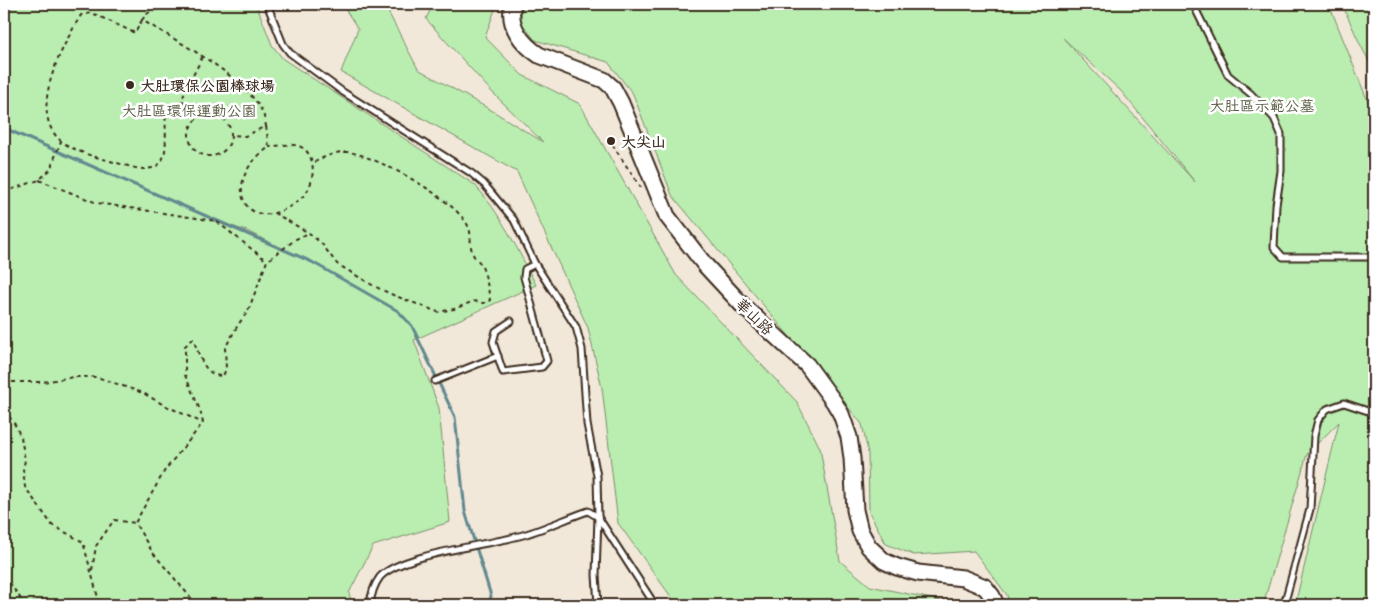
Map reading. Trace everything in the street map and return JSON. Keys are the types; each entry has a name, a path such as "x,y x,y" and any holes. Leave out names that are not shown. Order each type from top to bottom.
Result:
{"street":[{"name":"華山路","path":"513,4 511,12 512,22 520,39 529,48 539,55 604,80 613,88 622,102 667,216 705,265 744,307 806,365 834,402 841,414 848,437 852,458 855,510 860,531 869,546 884,561 897,568 918,573 963,578 985,587 996,605"}],"lane":[{"path":"268,4 283,44 290,53 343,92 472,173 484,184 514,220 535,264 570,316 576,327 582,349 588,424 597,476 596,575 598,605"},
{"path":"1193,4 1228,75 1251,94 1274,118 1281,134 1281,171 1276,205 1274,247 1284,257 1374,257"},
{"path":"511,322 496,331 493,342 502,372 542,367 547,361 524,278 526,270 535,264"},
{"path":"435,381 498,356"},
{"path":"1284,605 1310,509 1314,436 1318,420 1327,409 1344,403 1374,413"},
{"path":"370,605 372,592 380,577 391,568 400,564 520,536 588,511 598,517 654,605"}],"path":[{"path":"172,4 163,9 154,8 149,10 135,33 92,13 82,15 71,32 46,96 46,117 52,131 61,141 76,150 133,167 148,169 158,165 163,158 166,114 182,101 202,57"},
{"path":"142,20 202,57 237,82 255,100 263,113 269,147"},
{"path":"182,101 204,114 220,116 226,120 230,127 230,142 219,154 212,156 204,155 197,151 192,146 189,138 189,130 192,123 204,114"},
{"path":"231,135 245,136 266,126"},
{"path":"608,138 641,187"},
{"path":"4,192 39,180 50,170 61,141"},
{"path":"300,146 309,154 313,163 312,178 308,189 301,198 290,206 274,213 263,214 254,211 245,203 241,195 245,173 251,163 269,147 300,146"},
{"path":"274,213 309,233 322,244 337,264 374,286 413,303 438,312 454,310 472,301 487,304 490,300 486,278 480,263 473,254 469,228 458,213 435,193 374,159 347,152 328,155 313,163"},
{"path":"39,180 97,203 216,221 267,261"},
{"path":"203,423 200,410 185,375 185,346 193,339 205,368 214,376 223,376 226,369 225,348 248,311 267,261 296,239 309,233"},
{"path":"4,382 44,382 73,377 97,377 143,393 203,423"},
{"path":"4,410 14,422 21,437 25,460 23,470 25,488 52,525 83,542 100,605"},
{"path":"135,523 166,470 203,423"},
{"path":"92,573 96,546 114,520 135,523"},
{"path":"135,523 153,553 197,605"},
{"path":"4,577 10,582 26,605"}],"green space":[{"name":"大肚區環保運動公園","path":"4,4 256,4 272,45 283,59 475,185 501,220 536,285 414,340 439,408 450,522 373,546 349,593 352,605 4,605","holes":["212,220 247,231 292,254"]},
{"path":"342,4 384,4 418,69 543,142 491,91 426,19 433,4 497,4 485,37 522,75 580,104 676,275 797,402 820,448 840,561 870,586 961,605 677,605 618,523 602,388 588,328 517,172 341,72 358,29"},
{"name":"大肚區示範公墓","path":"523,4 1329,4 1374,117 1374,605 1295,605 1339,422 1307,454 1263,605 1009,605 1007,595 974,551 914,555 886,544 869,512 868,453 862,424 672,195 633,94 608,62 535,40 520,21","holes":["1063,38 1121,91 1195,182"]},
{"path":"1342,4 1374,4 1374,71 1359,42"}],"waterway":[{"path":"4,128 312,262 398,311 412,326 455,417 465,511 491,596 489,605"}],"place":[{"name":"大肚環保公園棒球場","path":"130,85"},
{"name":"大尖山","path":"611,141"}]}
